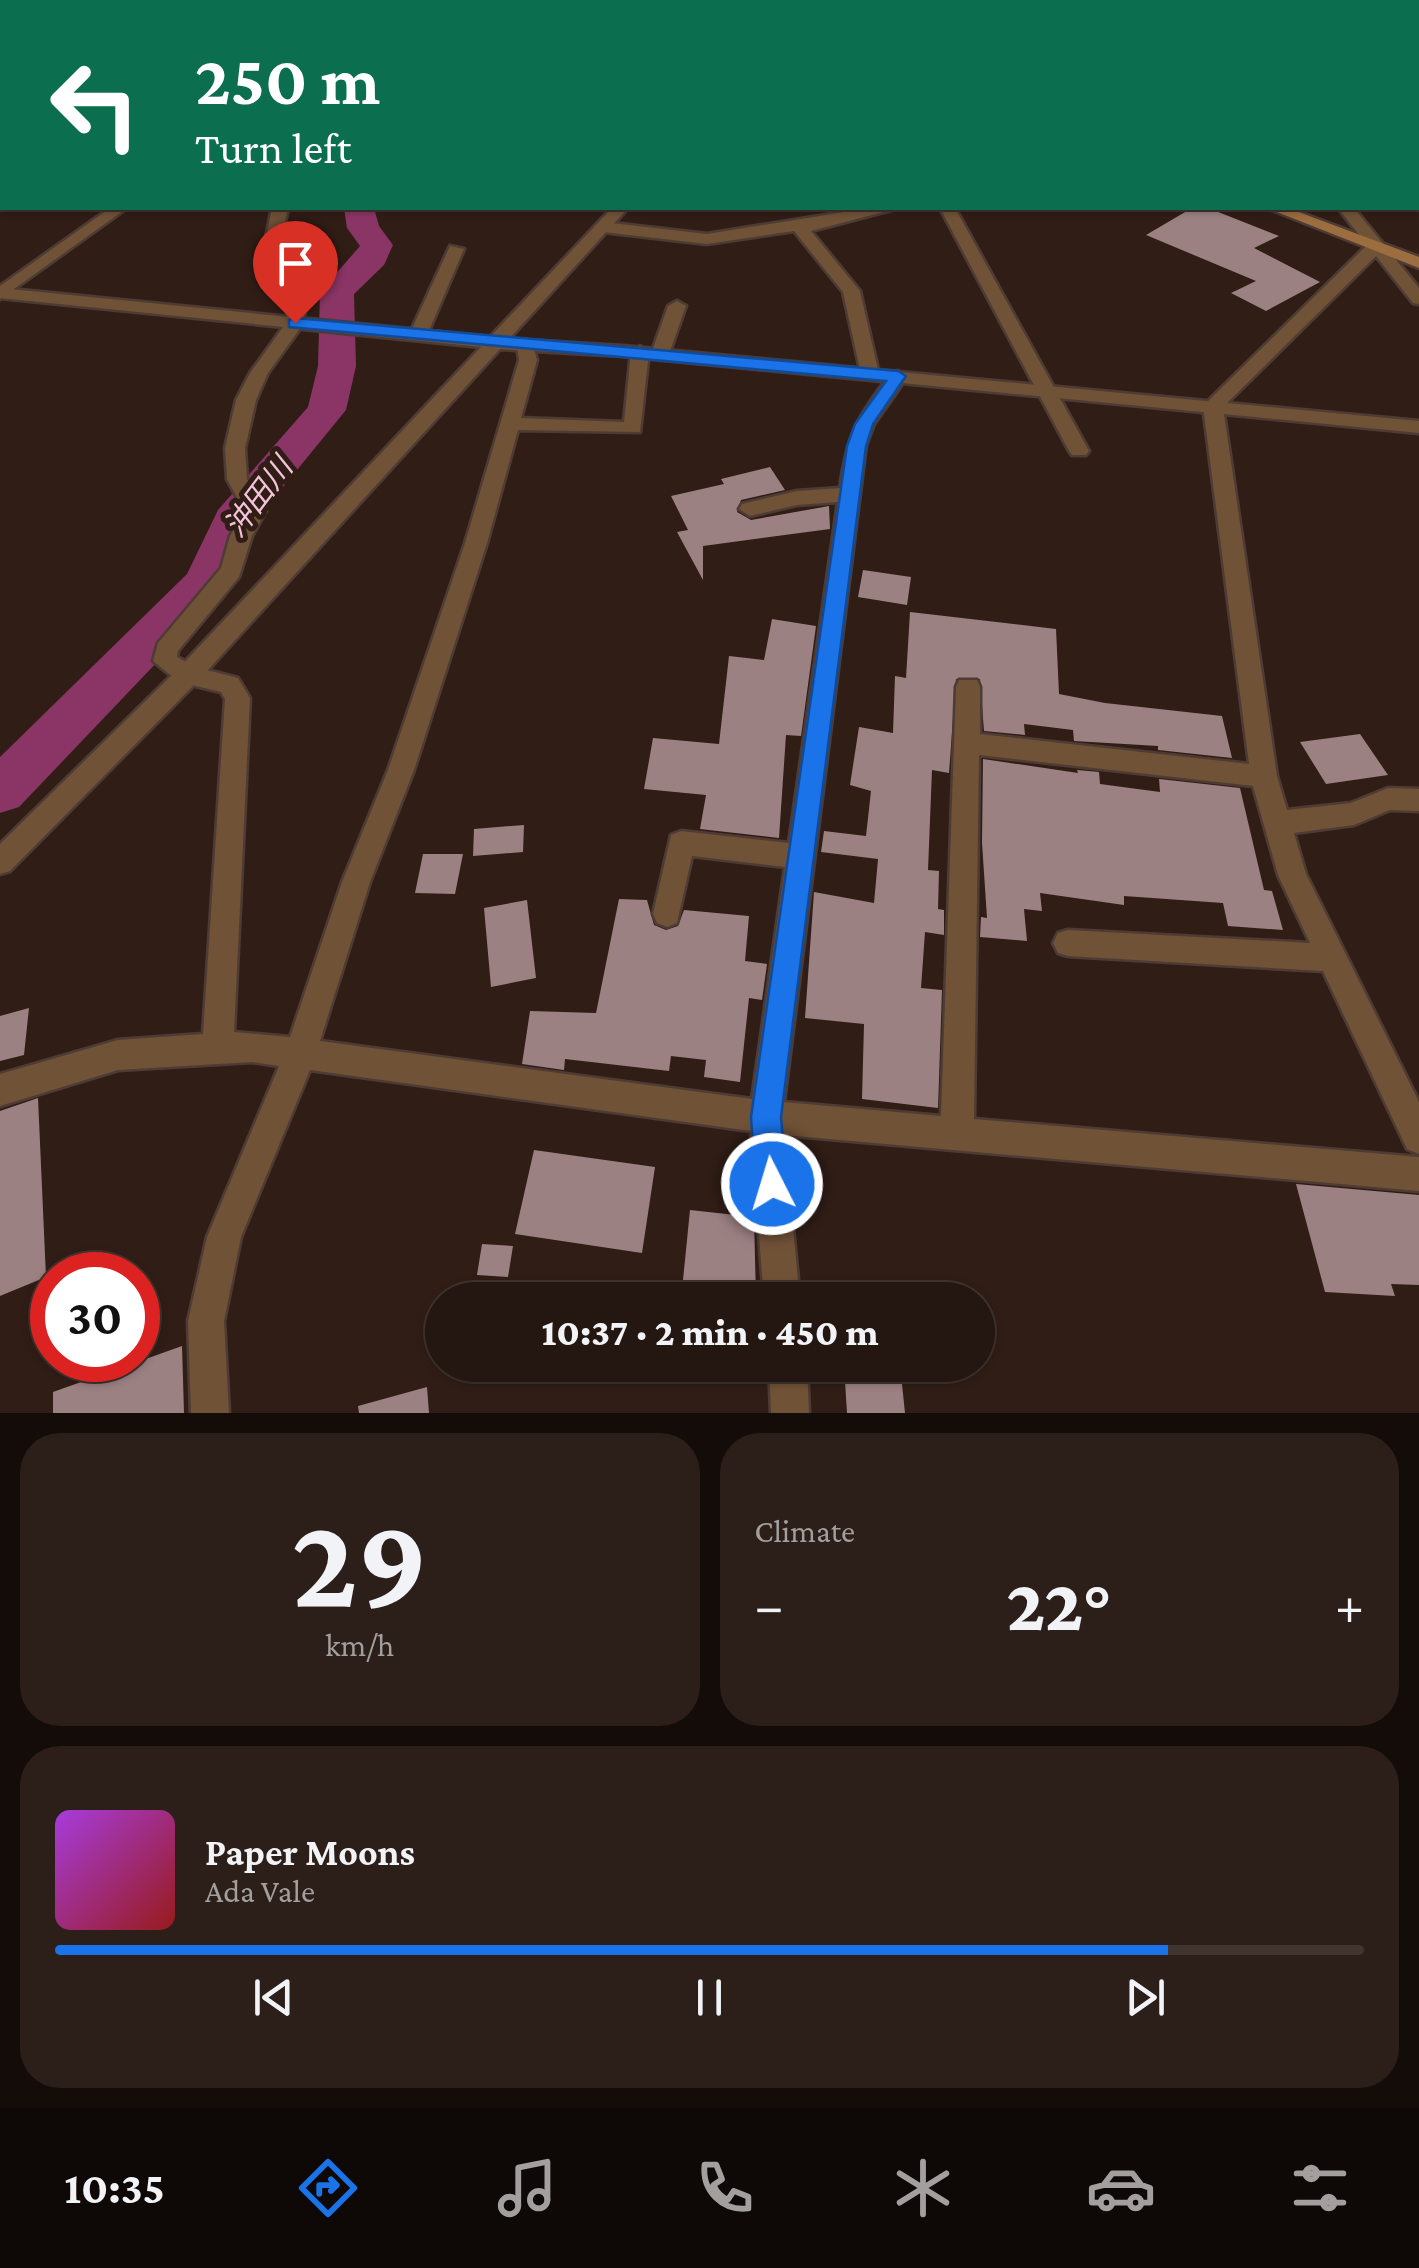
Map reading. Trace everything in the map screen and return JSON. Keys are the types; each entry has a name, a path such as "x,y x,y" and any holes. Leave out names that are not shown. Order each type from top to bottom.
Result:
{"main road":[{"path":"1280,210 1419,263"}],"street":[{"path":"0,293 116,210"},
{"path":"218,1048 238,698 229,685 188,675 164,661 166,649 231,571 241,536 255,512 238,478 235,448 246,400 258,373 295,323 296,311 272,247 280,210"},
{"path":"0,862 188,675 618,210"},
{"path":"602,227 707,239 881,210"},
{"path":"948,210 1079,451"},
{"path":"1348,210 1419,298"},
{"path":"780,1282 766,1117 856,446 884,375 851,291 802,230 809,224"},
{"path":"1213,406 1376,246"},
{"path":"418,335 456,249"},
{"path":"0,293 526,346 650,353 1419,427"},
{"path":"510,424 633,428 650,353 677,306"},
{"path":"210,1413 206,1322 224,1237 300,1055 356,882 420,714 510,424 528,360 526,346"},
{"path":"1213,406 1264,776 1292,876 1419,1137"},
{"path":"750,509 797,498 850,494"},
{"path":"957,1134 968,687"},
{"path":"968,743 1264,776"},
{"path":"1278,823 1354,814 1388,800 1419,800"},
{"path":"667,914 681,843 803,857"},
{"path":"1068,943 1332,958"},
{"path":"0,1090 118,1056 252,1047 766,1117 1419,1174"},
{"path":"789,1382 790,1413"}],"building":[{"path":"1189,210 1213,210 1279,236 1254,248 1320,282 1266,311 1231,293 1256,281 1146,235"},
{"path":"770,467 785,490 741,500 737,512 751,520 829,506 830,529 703,546 703,580 677,532 688,530 671,496 724,484 721,479"},
{"path":"863,570 911,577 907,605 858,597"},
{"path":"910,612 1056,629 1059,694 1222,716 1232,758 1158,750 1158,746 1074,741 1073,730 1024,724 1025,735 984,731 980,679 956,679 949,773 932,770 928,870 939,871 938,909 944,910 944,935 925,932 921,988 942,990 938,1108 862,1099 864,1024 805,1018 814,892 874,903 878,859 821,852 824,831 866,836 871,791 850,785 859,727 893,733 895,676 906,678"},
{"path":"772,619 816,626 801,736 786,735 779,838 700,829 706,795 644,789 653,738 719,744 729,656 764,660"},
{"path":"1360,734 1388,775 1326,784 1300,742"},
{"path":"983,759 1078,773 1077,770 1099,772 1100,784 1160,792 1159,779 1240,788 1264,890 1272,891 1283,930 1228,926 1223,903 1124,896 1124,905 1040,893 1042,911 1024,909 1027,941 980,937 981,917 987,918 982,843"},
{"path":"524,825 523,852 473,856 474,829"},
{"path":"423,854 463,854 455,894 415,893"},
{"path":"619,899 647,900 654,925 666,930 678,926 684,910 749,916 745,961 767,964 762,1000 749,998 740,1082 704,1077 706,1060 671,1056 669,1071 565,1059 564,1070 522,1064 530,1011 596,1013"},
{"path":"527,900 536,978 491,987 484,908"},
{"path":"29,1008 24,1055 0,1061 0,1016"},
{"path":"38,1098 45,1252 30,1252 30,1284 0,1296 0,1111"},
{"path":"534,1150 655,1167 642,1253 515,1234"},
{"path":"1296,1184 1419,1195 1419,1285 1391,1284 1395,1296 1325,1292"},
{"path":"690,1210 754,1217 756,1282 683,1282"},
{"path":"482,1244 513,1246 508,1277 477,1275"},
{"path":"182,1346 184,1413 53,1413 53,1392 81,1382 160,1382 160,1354"},
{"path":"845,1382 902,1382 905,1413 847,1413"},
{"path":"427,1387 429,1413 359,1413 358,1406"}],"waterway":[{"name":"沖田川","path":"0,791 206,583 233,520 327,410 337,366 337,292 372,258 377,245 363,228 359,210"}],"route":[{"path":"295,323 898,376 864,424 856,446 766,1117 772,1184"}]}
